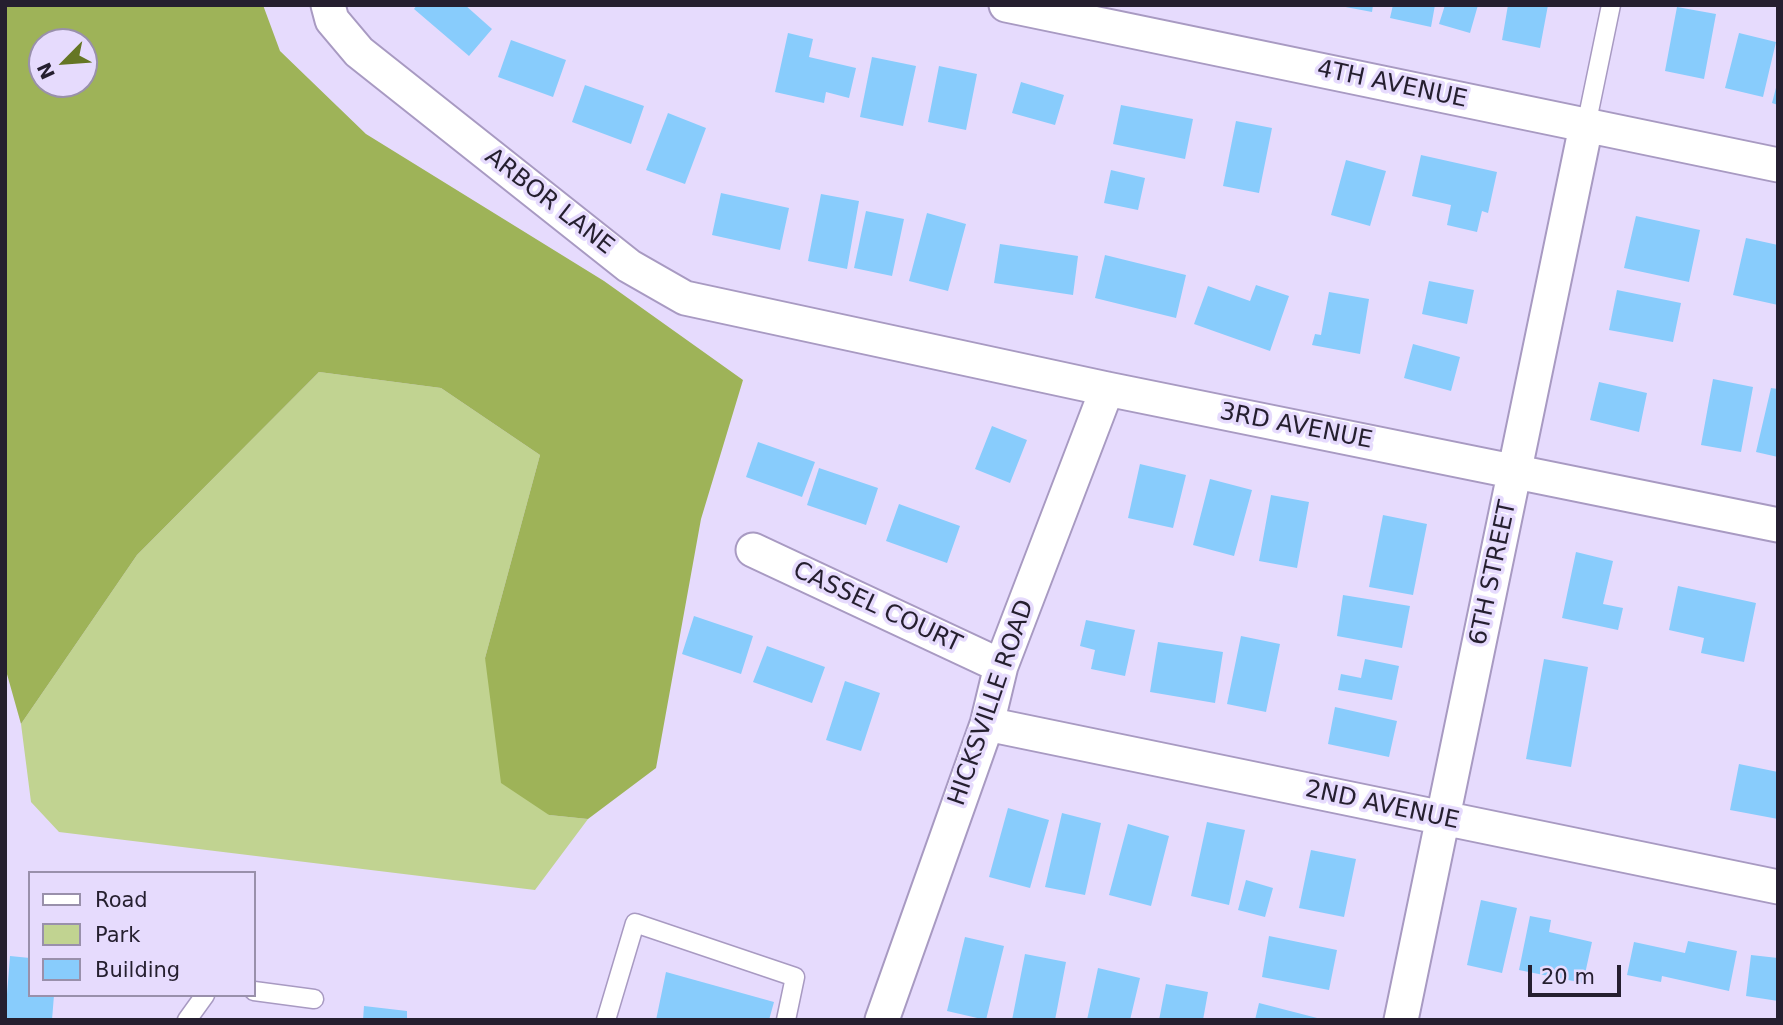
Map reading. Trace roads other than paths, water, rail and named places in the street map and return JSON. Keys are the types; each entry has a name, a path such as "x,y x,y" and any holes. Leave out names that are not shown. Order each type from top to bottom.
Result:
{"street":[{"name":"ARBOR LANE","path":"328,5 332,20 359,52 629,266 685,298 816,326"},
{"name":"4TH AVENUE","path":"1006,5 1778,165"},
{"name":"6TH STREET","path":"1401,1020 1587,126"},
{"name":"3RD AVENUE","path":"816,326 1107,389 1778,525"},
{"name":"HICKSVILLE ROAD","path":"882,1020 987,724 1001,666 1107,389"},
{"name":"CASSEL COURT","path":"753,550 1001,666"},
{"name":"2ND AVENUE","path":"987,724 1778,887"}],"lane":[{"path":"1587,126 1611,5"},
{"path":"606,1020 635,923 795,977 786,1020"},
{"path":"256,991 314,999"},
{"path":"187,1020 204,997"}]}
